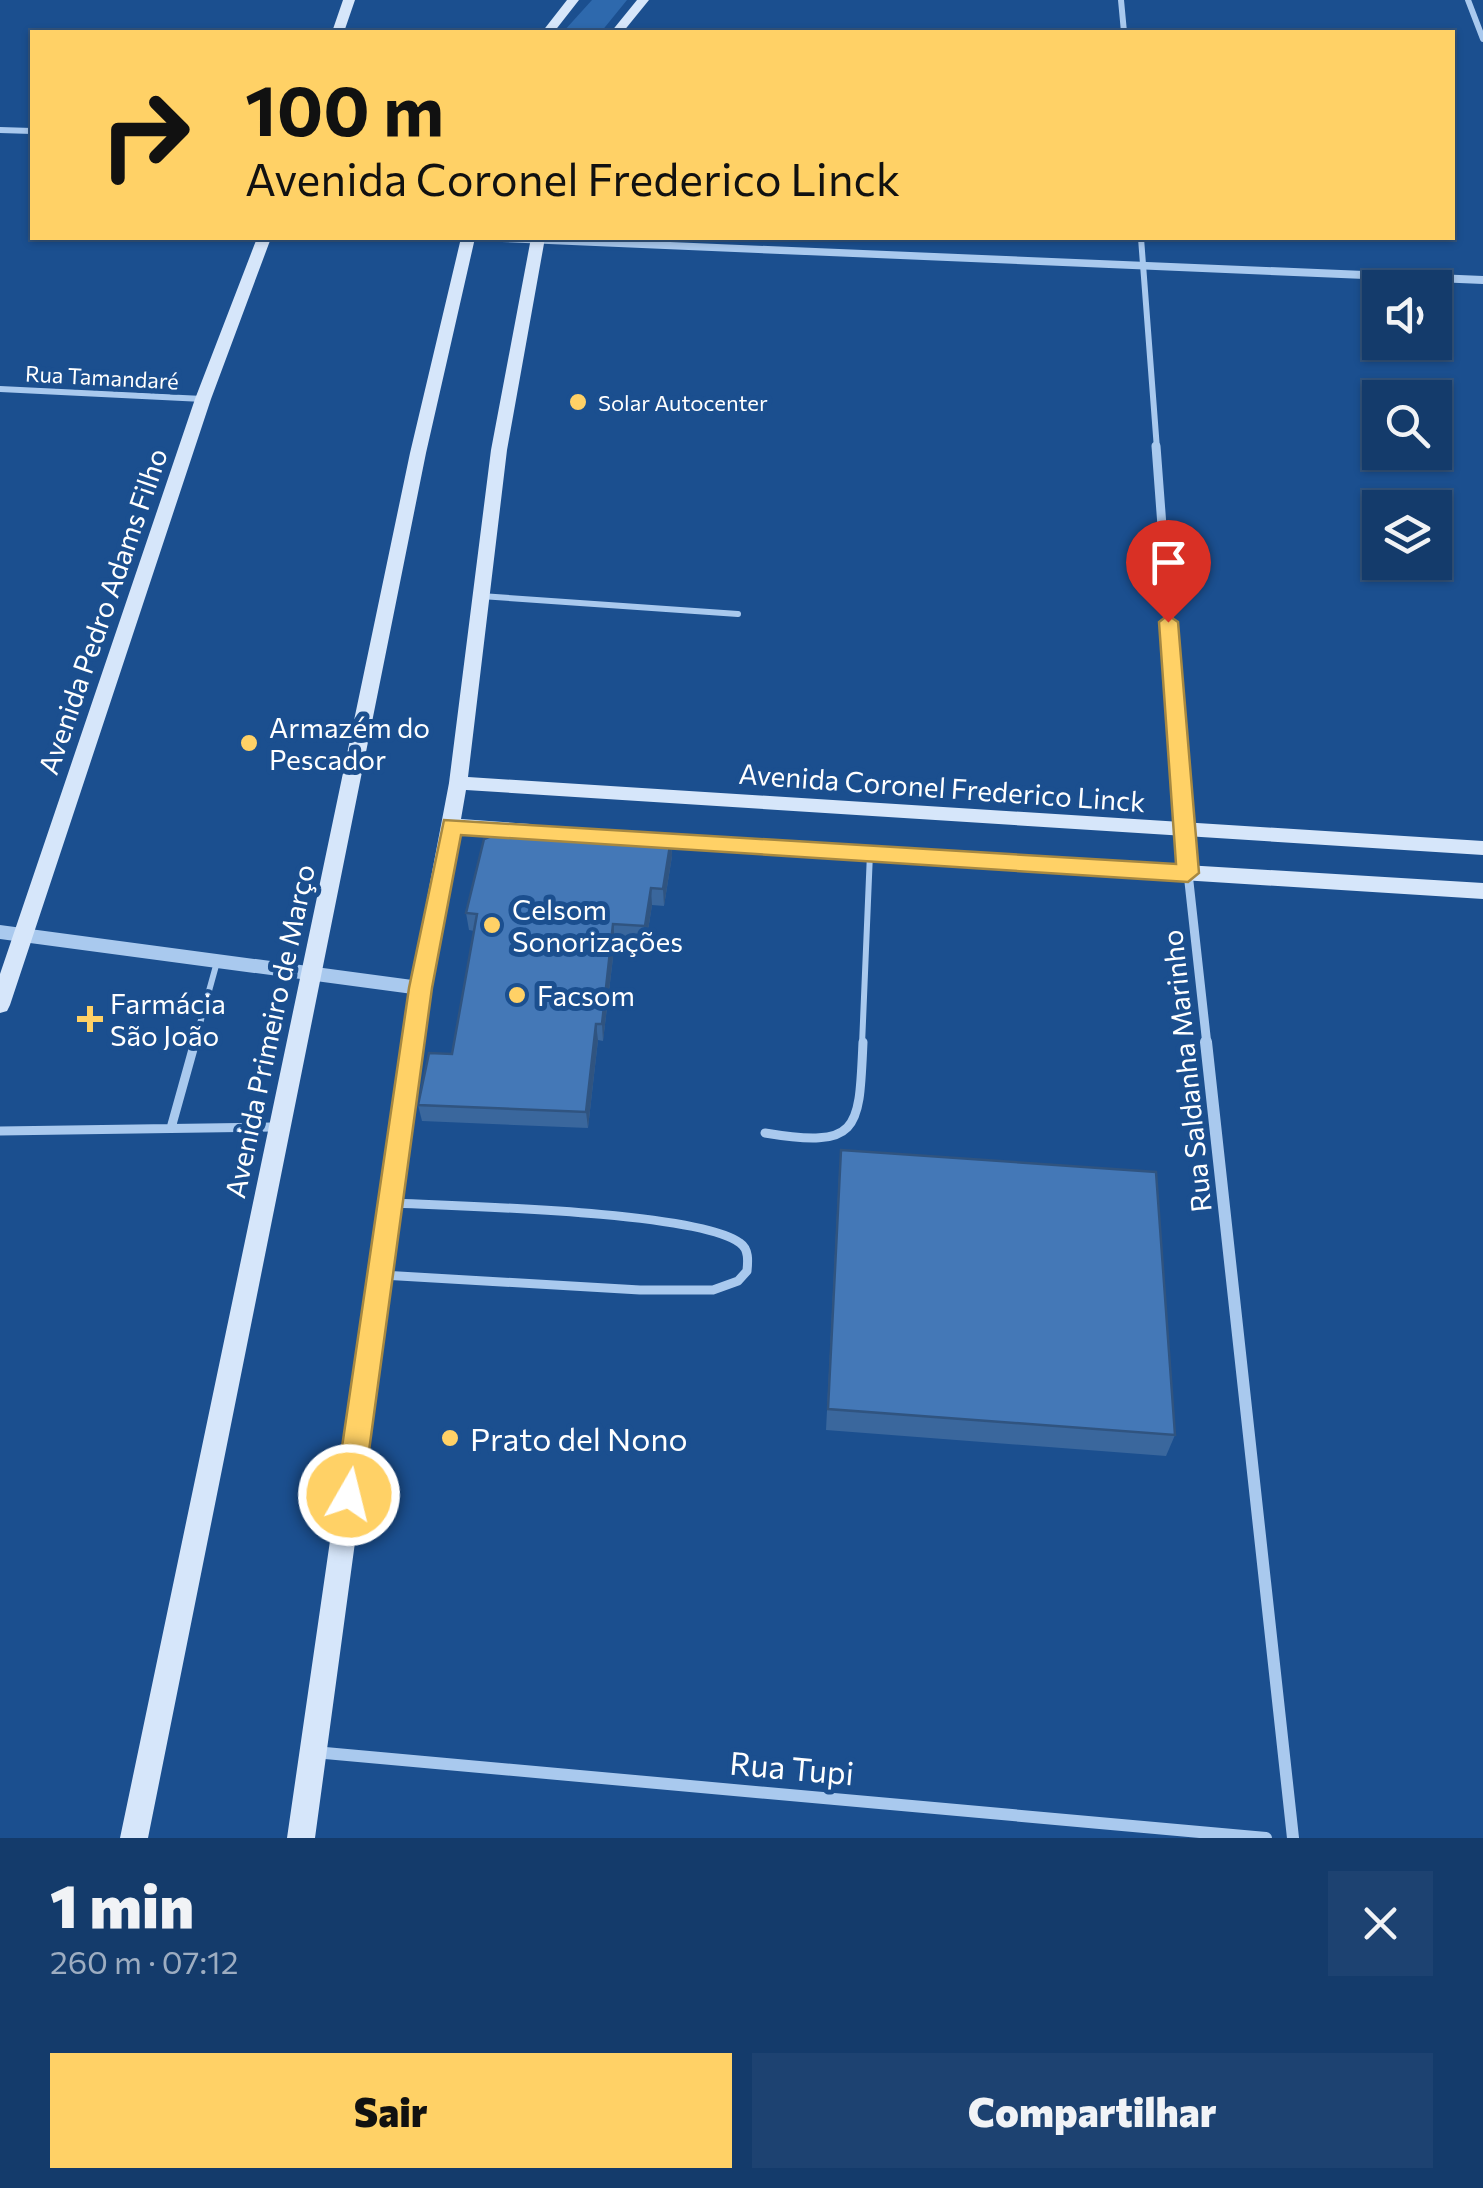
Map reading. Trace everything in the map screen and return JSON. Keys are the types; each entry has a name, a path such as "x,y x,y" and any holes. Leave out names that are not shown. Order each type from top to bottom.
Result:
{"main road":[{"path":"339,30 349,0"},
{"path":"550,30 573,0"},
{"path":"620,30 643,0"},
{"name":"Avenida Pedro Adams Filho","path":"0,1005 203,399 263,240"},
{"name":"Avenida Primeiro de Março","path":"134,1838 418,452 468,240"},
{"path":"301,1838 420,988 452,826 498,450 538,240"},
{"name":"Avenida Coronel Frederico Linck","path":"458,783 1483,848"},
{"path":"452,826 544,832"},
{"path":"620,837 1483,892"}],"street":[{"path":"1121,0 1124,30"},
{"path":"1468,0 1483,39"},
{"path":"0,130 30,130"},
{"path":"560,240 1483,280"},
{"name":"Rua Saldanha Marinho","path":"1141,240 1188,873 1292,1838"},
{"name":"Rua Tamandaré","path":"0,390 203,399"},
{"path":"0,932 420,988"},
{"name":"Rua Tupi","path":"313,1752 1266,1838"}],"lane":[{"path":"480,596 738,614"},
{"path":"765,1133 832,1138 852,1128 860,1107 870,853"},
{"path":"171,1128 217,962"},
{"path":"0,1131 279,1127"},
{"path":"380,1274 713,1290 738,1281 748,1271 749,1256 742,1243 726,1234 691,1227 392,1203"}],"shaded area":[{"path":"592,0 627,0 603,30 565,30"}],"building":[{"path":"517,826 671,839 663,889 651,888 645,926 613,924 602,1024 596,1024 586,1112 418,1105 429,1053 452,1054 477,914 466,913 484,839"},
{"path":"841,1150 1156,1172 1175,1435 828,1409"}],"place":[{"name":"Solar Autocenter","path":"578,402"},
{"name":"Armazém do Pescador","path":"249,743"},
{"name":"Celsom Sonorizações","path":"492,925"},
{"name":"Facsom","path":"517,995"},
{"name":"Farmácia São João","path":"90,1019"},
{"name":"Prato del Nono","path":"450,1438"}],"route":[{"path":"349,1495 420,988 452,826 1188,873 1168,622"}]}
